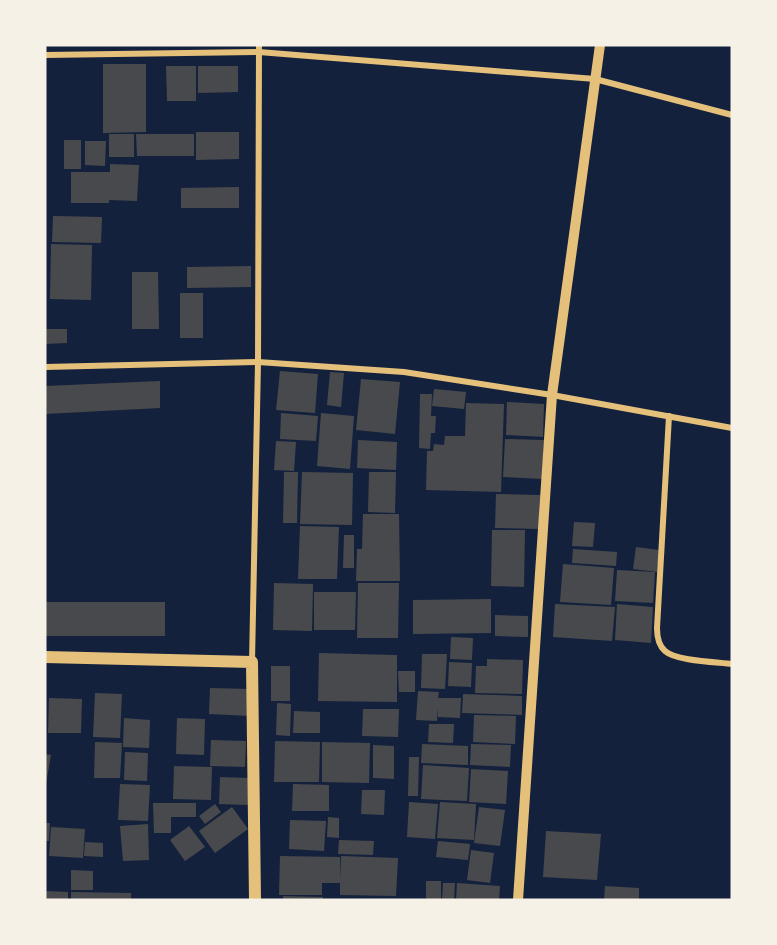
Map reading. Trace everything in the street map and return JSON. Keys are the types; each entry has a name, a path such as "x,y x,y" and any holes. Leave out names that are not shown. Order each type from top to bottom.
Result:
{"main road":[{"path":"45,657 252,662 255,900"}],"street":[{"path":"518,900 552,395 600,45"},
{"path":"252,662 258,362 259,49"},
{"path":"45,55 259,49 595,79 732,115"},
{"path":"45,367 258,362 404,372 552,395 732,428"},
{"path":"669,416 657,634 662,648 676,657 732,664"}],"building":[{"path":"103,64 146,64 146,132 103,133"},
{"path":"166,66 196,66 196,101 167,101"},
{"path":"198,66 238,66 238,92 198,93"},
{"path":"196,132 239,132 239,159 196,160"},
{"path":"109,134 134,134 134,157 109,157"},
{"path":"136,134 194,134 194,156 137,156"},
{"path":"64,140 81,140 81,169 64,169"},
{"path":"85,141 106,141 105,166 85,165"},
{"path":"110,164 139,165 137,201 109,200 109,203 71,203 71,172 110,172"},
{"path":"239,187 239,208 181,208 181,188"},
{"path":"53,216 102,217 101,243 52,242"},
{"path":"51,244 92,245 91,300 50,299"},
{"path":"251,266 251,287 187,288 187,267"},
{"path":"132,272 158,272 159,329 132,329"},
{"path":"180,293 203,293 203,338 180,338"},
{"path":"45,329 67,329 67,343 45,344"},
{"path":"280,371 318,374 315,413 276,410"},
{"path":"330,372 344,373 341,407 327,405"},
{"path":"361,379 400,382 395,434 356,430"},
{"path":"160,381 160,408 45,414 45,386"},
{"path":"434,389 466,392 464,409 432,406"},
{"path":"420,394 432,394 431,416 436,416 435,433 431,433 430,449 419,448"},
{"path":"507,402 544,404 543,437 506,435"},
{"path":"466,403 504,404 501,492 426,490 427,451 433,451 434,444 444,445 445,436 465,436"},
{"path":"281,413 318,416 316,441 280,439"},
{"path":"321,413 354,416 350,469 317,466"},
{"path":"505,439 544,440 542,479 503,477"},
{"path":"358,440 397,442 396,470 357,468"},
{"path":"276,441 296,442 294,471 274,470"},
{"path":"284,472 298,472 297,523 283,523"},
{"path":"302,472 353,473 352,525 300,524"},
{"path":"369,472 396,472 395,513 368,512"},
{"path":"496,494 540,495 539,529 495,528"},
{"path":"363,514 399,514 400,581 356,581 357,549 362,549"},
{"path":"574,522 595,523 593,547 572,546"},
{"path":"300,526 339,527 337,579 298,579"},
{"path":"492,530 525,530 524,587 491,586"},
{"path":"344,535 354,535 354,568 343,568"},
{"path":"636,547 659,550 657,572 633,569"},
{"path":"573,549 617,552 616,566 572,563"},
{"path":"563,564 614,568 611,605 560,602"},
{"path":"617,570 655,572 653,603 615,601"},
{"path":"274,583 313,584 312,631 273,630"},
{"path":"358,583 399,583 398,638 357,638"},
{"path":"314,592 356,592 355,630 314,630"},
{"path":"491,599 491,633 413,634 413,600"},
{"path":"45,602 165,602 165,636 45,636"},
{"path":"555,604 615,607 612,641 553,637"},
{"path":"617,604 653,607 651,643 615,640"},
{"path":"495,615 528,616 528,637 495,636"},
{"path":"451,637 473,638 472,660 450,659"},
{"path":"319,653 397,655 397,702 318,701"},
{"path":"422,654 447,654 445,689 421,688"},
{"path":"487,659 523,660 522,694 475,693 476,666 487,666"},
{"path":"449,662 472,663 471,687 448,686"},
{"path":"271,666 290,666 290,701 271,701"},
{"path":"398,671 415,671 415,692 399,692"},
{"path":"210,688 250,689 249,716 209,714"},
{"path":"418,691 439,692 438,698 461,698 460,718 438,717 438,708 437,721 416,720"},
{"path":"95,693 122,694 120,738 93,737"},
{"path":"463,694 522,696 522,715 462,713"},
{"path":"49,698 82,699 81,733 48,733"},
{"path":"277,703 291,704 290,736 276,735"},
{"path":"363,709 399,709 398,737 362,736"},
{"path":"294,711 320,712 320,733 293,733"},
{"path":"474,715 516,716 515,744 473,742"},
{"path":"124,718 150,720 149,748 123,747"},
{"path":"177,718 205,719 204,755 176,754"},
{"path":"429,724 454,724 453,743 428,742"},
{"path":"211,740 246,741 245,767 210,766"},
{"path":"275,741 320,742 319,782 274,782"},
{"path":"95,742 122,743 120,778 94,778"},
{"path":"322,742 370,743 369,783 322,782"},
{"path":"422,744 468,746 468,765 421,763"},
{"path":"471,744 511,745 510,767 470,765"},
{"path":"373,745 394,746 394,779 373,778"},
{"path":"125,752 148,753 147,781 124,780"},
{"path":"45,754 51,755 46,784 45,784"},
{"path":"409,757 419,757 418,796 408,796"},
{"path":"423,765 469,768 467,801 421,799"},
{"path":"174,766 212,767 211,800 173,799"},
{"path":"471,769 508,771 506,804 469,802"},
{"path":"220,777 249,778 248,805 219,804"},
{"path":"120,784 150,785 148,821 118,820"},
{"path":"293,784 329,785 329,811 292,811"},
{"path":"362,790 385,790 384,815 361,814"},
{"path":"409,802 438,804 435,839 407,837"},
{"path":"440,802 476,804 474,840 437,838"},
{"path":"153,803 196,803 196,817 171,817 171,833 154,833"},
{"path":"215,804 221,812 205,824 199,816"},
{"path":"232,807 248,829 215,853 199,831"},
{"path":"479,807 505,810 500,846 474,843"},
{"path":"328,817 339,818 339,838 327,837"},
{"path":"290,820 326,821 324,851 289,849"},
{"path":"45,823 50,823 49,841 45,841"},
{"path":"148,824 149,860 123,861 120,826"},
{"path":"189,826 205,847 185,861 170,840"},
{"path":"51,827 85,829 83,858 49,856"},
{"path":"546,831 601,834 597,880 543,877"},
{"path":"339,840 374,841 373,855 338,854"},
{"path":"438,841 470,844 468,860 436,857"},
{"path":"85,842 103,843 103,857 84,856"},
{"path":"471,850 494,853 490,883 467,880"},
{"path":"280,856 340,857 341,880 341,856 398,858 396,896 340,895 340,883 322,883 322,895 279,895"},
{"path":"71,870 93,871 93,890 71,890"},
{"path":"426,881 441,881 441,900 426,900"},
{"path":"443,883 455,883 454,900 442,900"},
{"path":"457,883 500,886 499,900 456,900"},
{"path":"605,886 639,888 639,900 604,900"},
{"path":"45,891 68,892 68,900 45,900"},
{"path":"71,892 131,893 131,900 71,900"},
{"path":"283,896 323,897 323,900 283,900"}]}
